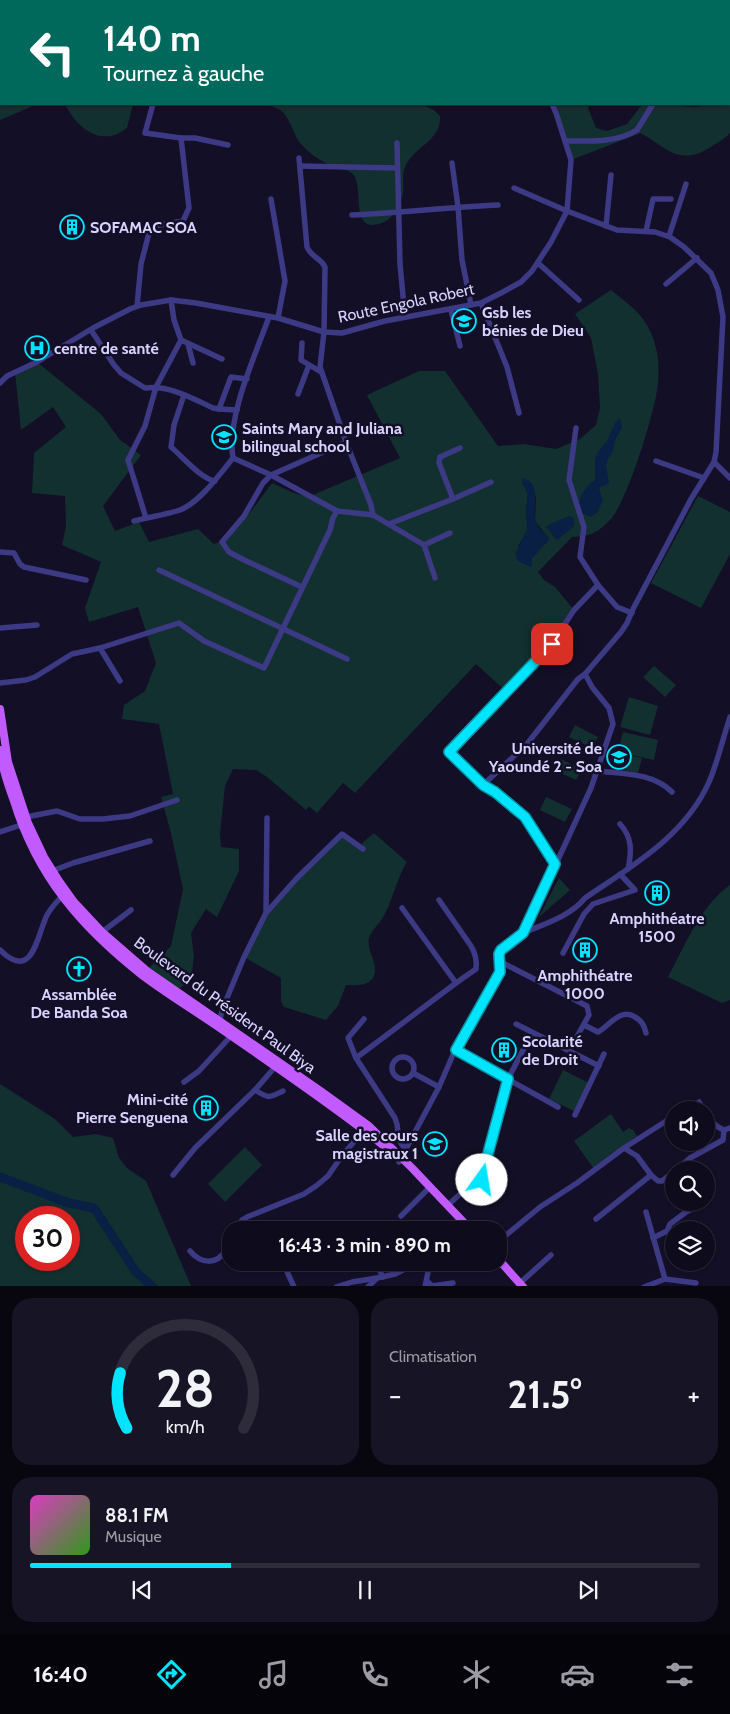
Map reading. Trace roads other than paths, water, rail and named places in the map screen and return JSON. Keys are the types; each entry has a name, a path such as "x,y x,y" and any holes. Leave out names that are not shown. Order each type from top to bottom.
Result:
{"main road":[{"name":"Boulevard du Président Paul Biya","path":"0,709 8,762 26,817 64,895 102,932 147,970 369,1126 402,1156 448,1205 460,1221"},
{"name":"Boulevard du Président Paul Biya","path":"0,750 3,781 21,825 39,860 97,937 142,975 318,1096 389,1151 402,1156 427,1190 457,1221"},
{"path":"507,1269 521,1285"}],"street":[{"path":"153,105 145,133 195,138 228,145"},
{"name":"Route Engola Robert","path":"0,383 7,376 37,362 91,330 137,306 171,300 269,316 324,332 348,332 405,317 481,303 521,282 538,263 567,212 571,160 552,105"},
{"path":"565,141 608,140 633,133 637,130 652,105"},
{"path":"137,306 141,264 150,229 154,226 183,221 189,208 181,138"},
{"path":"397,143 400,264 405,317"},
{"path":"299,158 307,247 311,255 322,262 325,267 321,372 371,505 373,515"},
{"path":"452,164 458,207 462,260 471,306"},
{"path":"300,166 398,168"},
{"path":"606,226 611,175"},
{"path":"669,236 686,184"},
{"path":"483,785 527,744 578,679 586,674 621,632 677,525 714,462 723,312 715,280 706,266 669,236 662,233 622,230 606,226 567,212 514,188"},
{"path":"646,231 653,199 671,199"},
{"path":"271,200 285,281 278,318"},
{"path":"352,215 498,205"},
{"path":"666,284 697,258"},
{"path":"538,263 579,300"},
{"path":"146,518 128,460 145,426 156,387 180,340 171,300"},
{"path":"481,303 507,368 519,413"},
{"path":"451,310 460,346"},
{"path":"233,458 231,449 237,410 269,316"},
{"path":"91,330 114,365 145,388 156,387 184,395 214,408 237,410"},
{"path":"180,340 222,359"},
{"path":"302,343 301,360 321,372"},
{"path":"188,344 194,364"},
{"path":"298,394 309,365"},
{"path":"219,409 231,377 247,379"},
{"path":"184,395 174,425 170,447 191,464 201,476 207,480 215,481"},
{"path":"576,428 569,480 584,527 580,557 598,585 617,607 632,613"},
{"path":"302,587 229,552 222,541 244,516 263,483 271,475 346,442"},
{"path":"453,499 439,463 440,457 460,448"},
{"path":"134,521 183,508 215,481 233,458"},
{"path":"233,458 271,475 338,511 373,515 424,545 435,578"},
{"path":"656,461 704,478"},
{"path":"714,462 730,478"},
{"path":"388,524 491,482"},
{"path":"0,683 35,677 68,656 179,623 204,641 264,668 330,530 333,518 338,511"},
{"path":"424,545 450,533"},
{"path":"0,552 15,553 20,564 24,567 86,580"},
{"path":"159,570 347,659"},
{"path":"555,864 525,817 495,792 483,785 449,752 552,644 574,610 598,585"},
{"path":"0,628 37,625"},
{"path":"100,648 120,681"},
{"path":"523,933 598,771 613,724 609,708 592,687 586,674"},
{"path":"402,1156 439,1087 456,1050 500,972 501,950 523,933 549,922 581,904 585,898 664,842 692,811 709,781 730,717"},
{"path":"598,771 647,777 667,787 672,792"},
{"path":"26,817 57,811 80,819 130,816 176,800"},
{"path":"266,913 267,818"},
{"path":"620,824 628,832 631,856 628,869"},
{"path":"0,832 21,825"},
{"path":"220,1020 222,1010 244,956 266,913 297,878 342,834 363,849"},
{"path":"52,871 73,863 150,841"},
{"path":"564,953 584,914 594,904 636,890 620,874"},
{"path":"0,950 8,957 17,961 23,961 30,955 39,942 48,913 64,895"},
{"path":"356,1058 476,969 476,954 439,900"},
{"path":"402,908 456,983"},
{"path":"102,932 131,910"},
{"path":"499,962 587,1006 589,1015 569,1051"},
{"path":"584,1025 598,1032 619,1015 632,1014 642,1022 646,1033"},
{"path":"364,1019 348,1038 356,1058 395,1118 402,1156"},
{"path":"516,1024 599,1066"},
{"path":"448,1205 459,1195 482,1180 487,1174 486,1161 508,1079 532,1033"},
{"path":"184,1082 199,1071 231,1036"},
{"path":"456,1050 558,1107"},
{"path":"575,1115 604,1054"},
{"path":"173,1175 195,1148 255,1090 275,1067"},
{"path":"413,1073 439,1087"},
{"path":"255,1090 270,1098 283,1091"},
{"path":"507,1234 540,1207 665,1122"},
{"path":"687,1161 723,1140 727,1129 715,1125"},
{"path":"241,1221 304,1194 328,1176 364,1130"},
{"path":"624,1148 640,1158 651,1175 661,1181 665,1178"},
{"path":"596,1219 624,1194 651,1175"},
{"path":"401,1216 427,1190"},
{"path":"653,1238 667,1231 670,1224 688,1211"},
{"path":"646,1212 653,1238 671,1286"},
{"path":"190,1251 196,1259 206,1262 222,1253"},
{"path":"521,1285 551,1255"},
{"path":"287,1271 294,1286"},
{"path":"378,1271 380,1277"},
{"path":"336,1286 395,1274 401,1271"},
{"path":"428,1271 426,1284 432,1286 453,1284"},
{"path":"368,1286 380,1277"},
{"path":"644,1286 668,1279 696,1283"}],"water":[{"path":"620,418 622,428 615,440 613,451 606,465 609,483 599,488 603,500 597,513 590,517 580,512 580,498 588,486 595,480 595,459 607,441 615,423"},
{"path":"523,478 533,485 535,490 536,521 541,530 549,537 549,540 532,558 531,567 518,561 515,554 527,530 526,511 528,494 522,482"},
{"path":"570,516 574,518 574,526 557,540 546,527"}],"waterway":[{"path":"0,1177 69,1203 94,1208 136,1272 152,1286"}],"place":[{"name":"SOFAMAC SOA","path":"72,227"},
{"name":"Gsb les bénies de Dieu","path":"464,321"},
{"name":"centre de santé","path":"37,348"},
{"name":"Saints Mary and Juliana bilingual school","path":"224,437"},
{"name":"Université de Yaoundé 2 - Soa","path":"619,757"},
{"name":"Amphithéatre 1500","path":"657,893"},
{"name":"Amphithéatre 1000","path":"585,950"},
{"name":"Assamblée De Banda Soa","path":"79,969"},
{"name":"Scolarité de Droit","path":"504,1050"},
{"name":"Mini-cité Pierre Senguena","path":"206,1108"},
{"name":"Salle des cours magistraux 1","path":"435,1144"}]}
